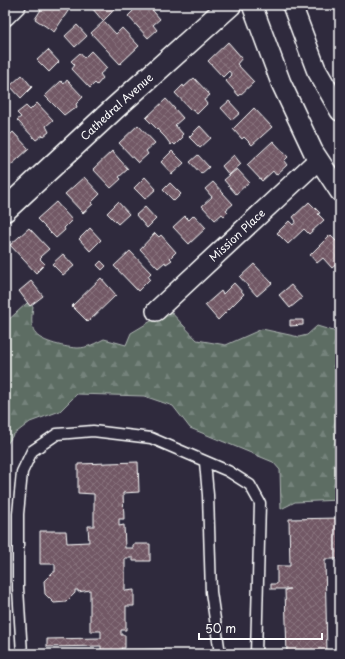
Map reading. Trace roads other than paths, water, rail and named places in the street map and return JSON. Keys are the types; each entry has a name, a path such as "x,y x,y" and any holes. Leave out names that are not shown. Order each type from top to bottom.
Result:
{"street":[{"path":"5,16 16,5"},
{"name":"Cathedral Avenue","path":"5,210 115,108 230,5"},
{"path":"252,5 281,83 318,160 340,192"},
{"path":"292,5 316,69 340,111"},
{"name":"Mission Place","path":"156,310 318,160"}],"lane":[{"path":"22,654 18,588 18,514 22,472 32,450 57,434 93,431 151,438 228,471 250,485 260,503 256,654"},
{"path":"204,462 208,495 211,592 220,654"}]}
